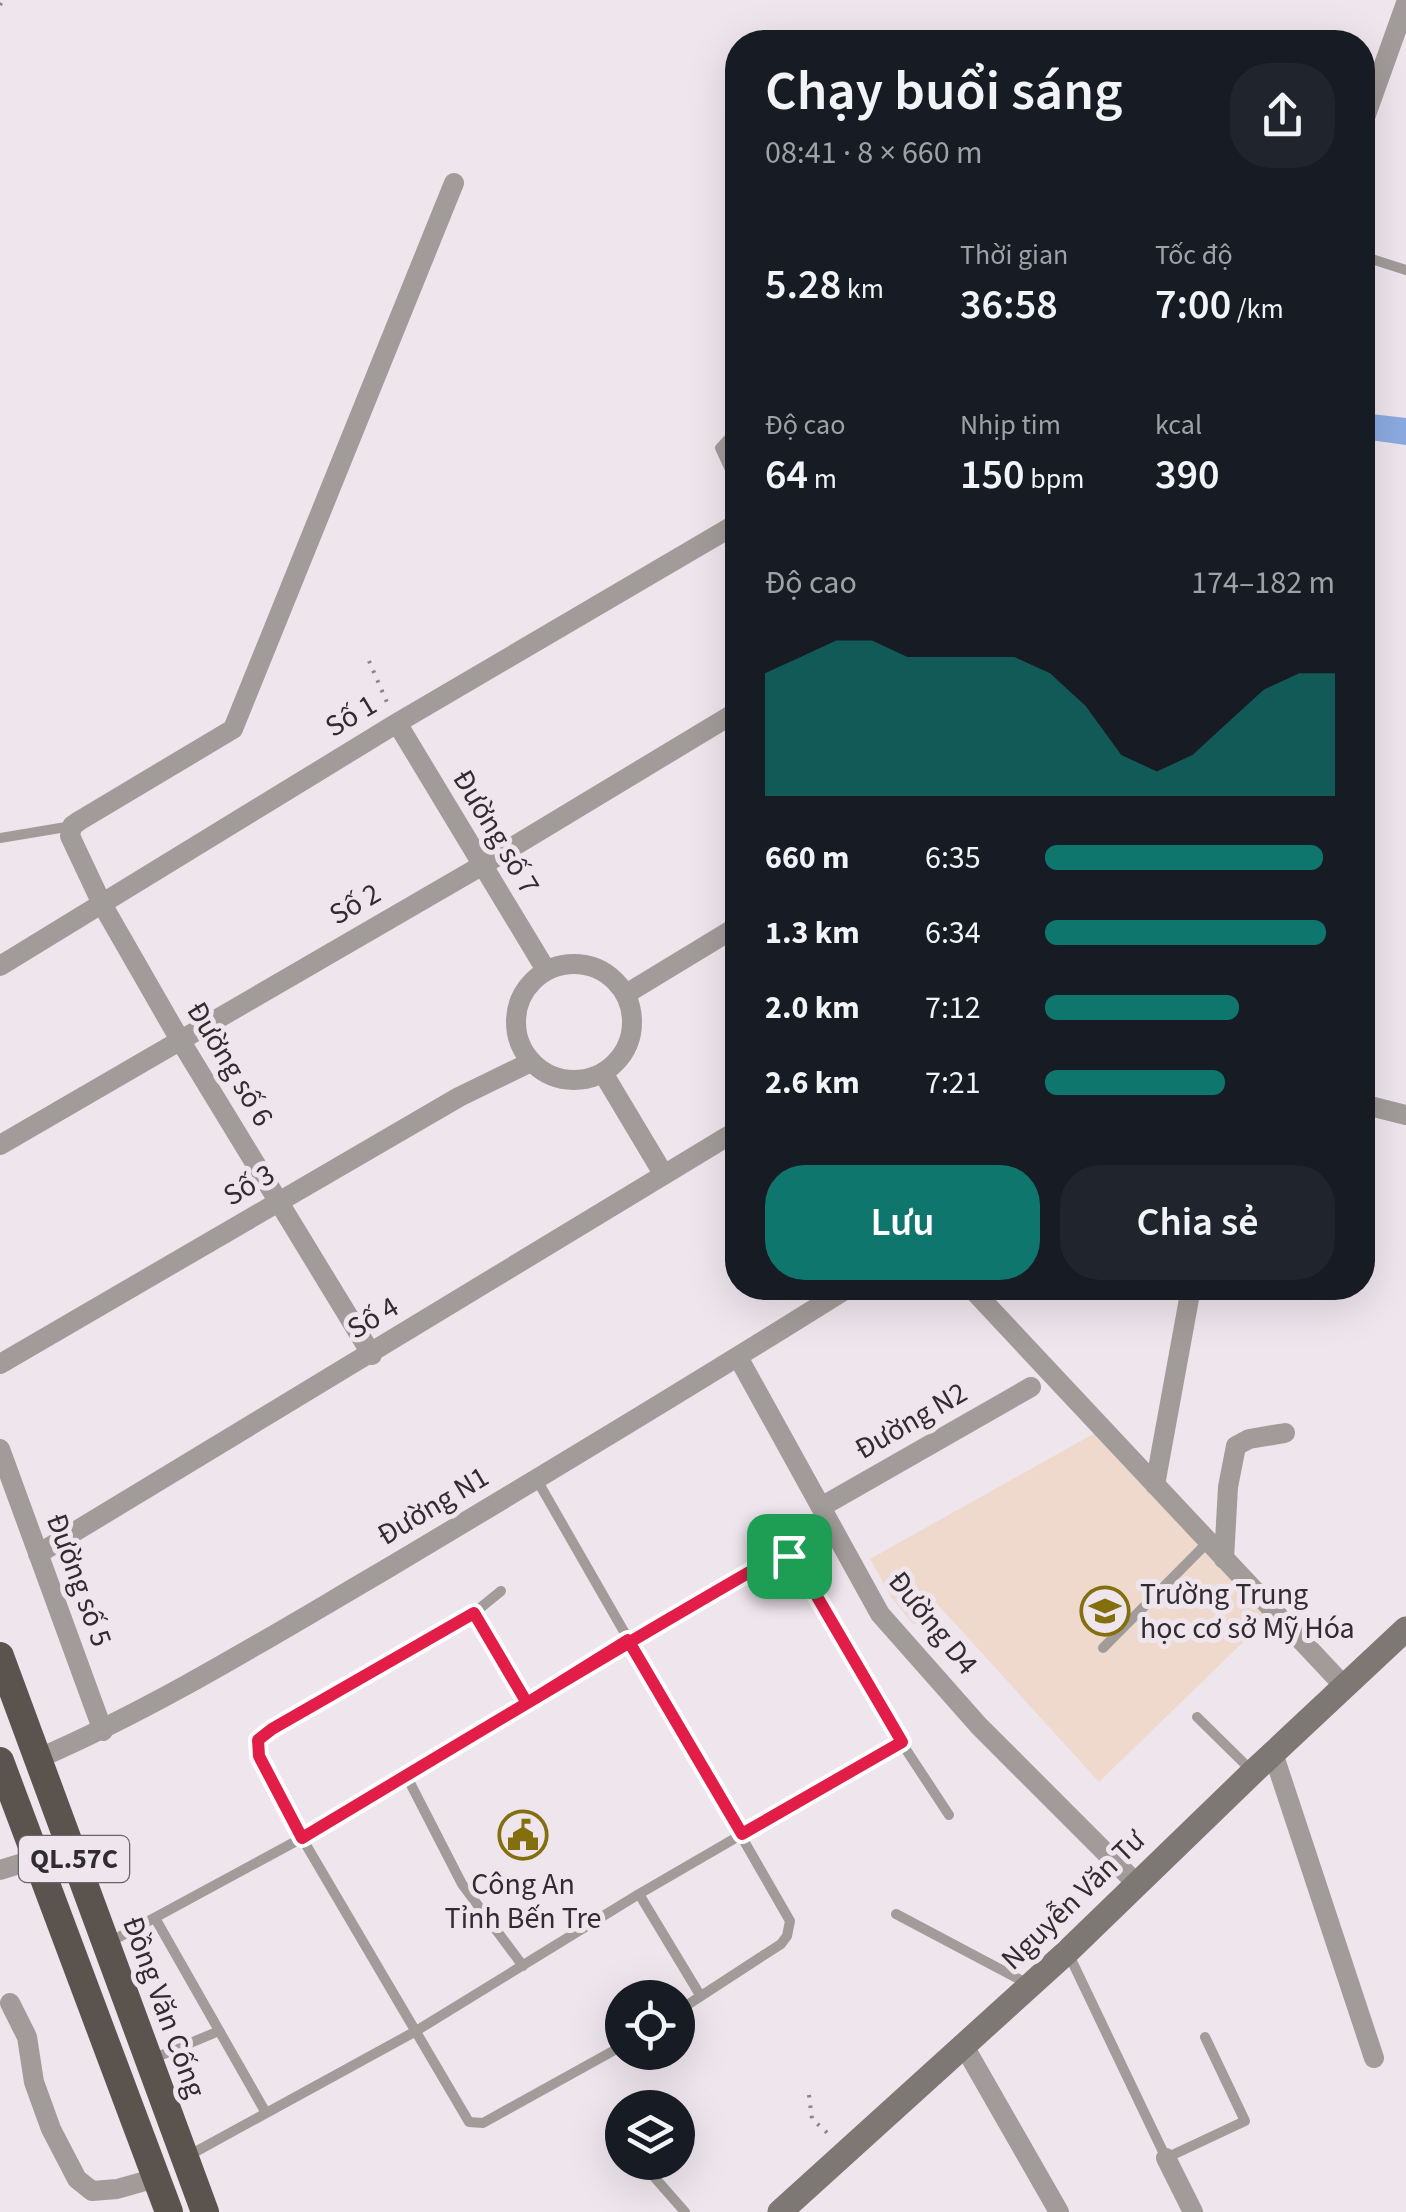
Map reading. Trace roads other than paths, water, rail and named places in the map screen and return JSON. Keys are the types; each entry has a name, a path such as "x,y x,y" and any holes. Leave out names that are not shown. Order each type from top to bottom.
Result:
{"highway":[{"name":"Đồng Văn Cống","path":"0,1656 204,2212"},
{"name":"QL.57C","path":"0,1761 169,2212"},
{"path":"116,2074 149,2061"}],"main road":[{"name":"Nguyễn Văn Tư","path":"780,2212 1031,1986 1406,1629"}],"street":[{"path":"1375,90 1406,3"},
{"path":"72,826 233,729 454,183"},
{"name":"Số 1","path":"0,966 397,723 725,531"},
{"name":"Số 2","path":"0,1145 481,866 725,719"},
{"name":"Đường số 7","path":"397,723 546,970"},
{"name":"Đường số 6","path":"72,826 71,842 102,904 372,1355"},
{"path":"626,994 725,934"},
{"path":"563,964 600,969 626,994 632,1009 631,1038 624,1052 603,1073 578,1080 552,1076 531,1062 519,1044 517,1013 529,984 546,970 563,964"},
{"name":"Số 3","path":"0,1364 459,1097 531,1062"},
{"path":"603,1073 664,1174"},
{"path":"1375,1107 1406,1115"},
{"name":"Số 4","path":"38,1554 725,1138"},
{"name":"Đường N1","path":"37,1758 103,1731 537,1480 829,1300"},
{"path":"982,1300 1344,1686"},
{"path":"1156,1485 1189,1300"},
{"name":"Đường D4","path":"738,1357 880,1614 979,1726 1137,1884"},
{"name":"Đường N2","path":"821,1507 1031,1387"},
{"path":"1224,1558 1228,1487 1236,1446 1249,1439 1285,1433"},
{"name":"Đường số 5","path":"0,1449 103,1731"},
{"path":"1273,1753 1374,2058"},
{"path":"0,1870 36,1860"},
{"path":"10,2003 27,2037 34,2082 76,2179 92,2191 117,2189 156,2178"},
{"path":"964,2046 1059,2212"},
{"path":"1166,2158 1194,2212"}],"lane":[{"path":"1375,260 1406,270"},
{"path":"0,838 72,826"},
{"path":"537,1480 786,1912 790,1930 781,1944 695,1998"},
{"path":"1103,1648 1208,1542"},
{"path":"106,1944 302,1838 628,1640 774,1558 789,1556 798,1564 949,1815"},
{"path":"501,1590 474,1613 272,1729 258,1740 259,1756 302,1838 466,2118 474,2124 483,2123 605,2056"},
{"path":"474,1613 527,1703"},
{"path":"1197,1718 1253,1772"},
{"path":"185,2157 416,2031 638,1894 902,1742"},
{"path":"406,1776 462,1884 523,1966"},
{"path":"638,1894 700,1995"},
{"path":"896,1914 1031,1986"},
{"path":"154,1918 266,2113"},
{"path":"1067,1952 1166,2158 1244,2121 1205,2037"},
{"path":"149,2061 219,2031"},
{"path":"657,2180 685,2212"}],"water":[{"path":"1375,414 1406,418 1406,445 1375,441"}],"place":[{"name":"Trường Trung học cơ sở Mỹ Hóa","path":"1105,1611"},
{"name":"Công An Tỉnh Bến Tre","path":"523,1835"}]}
